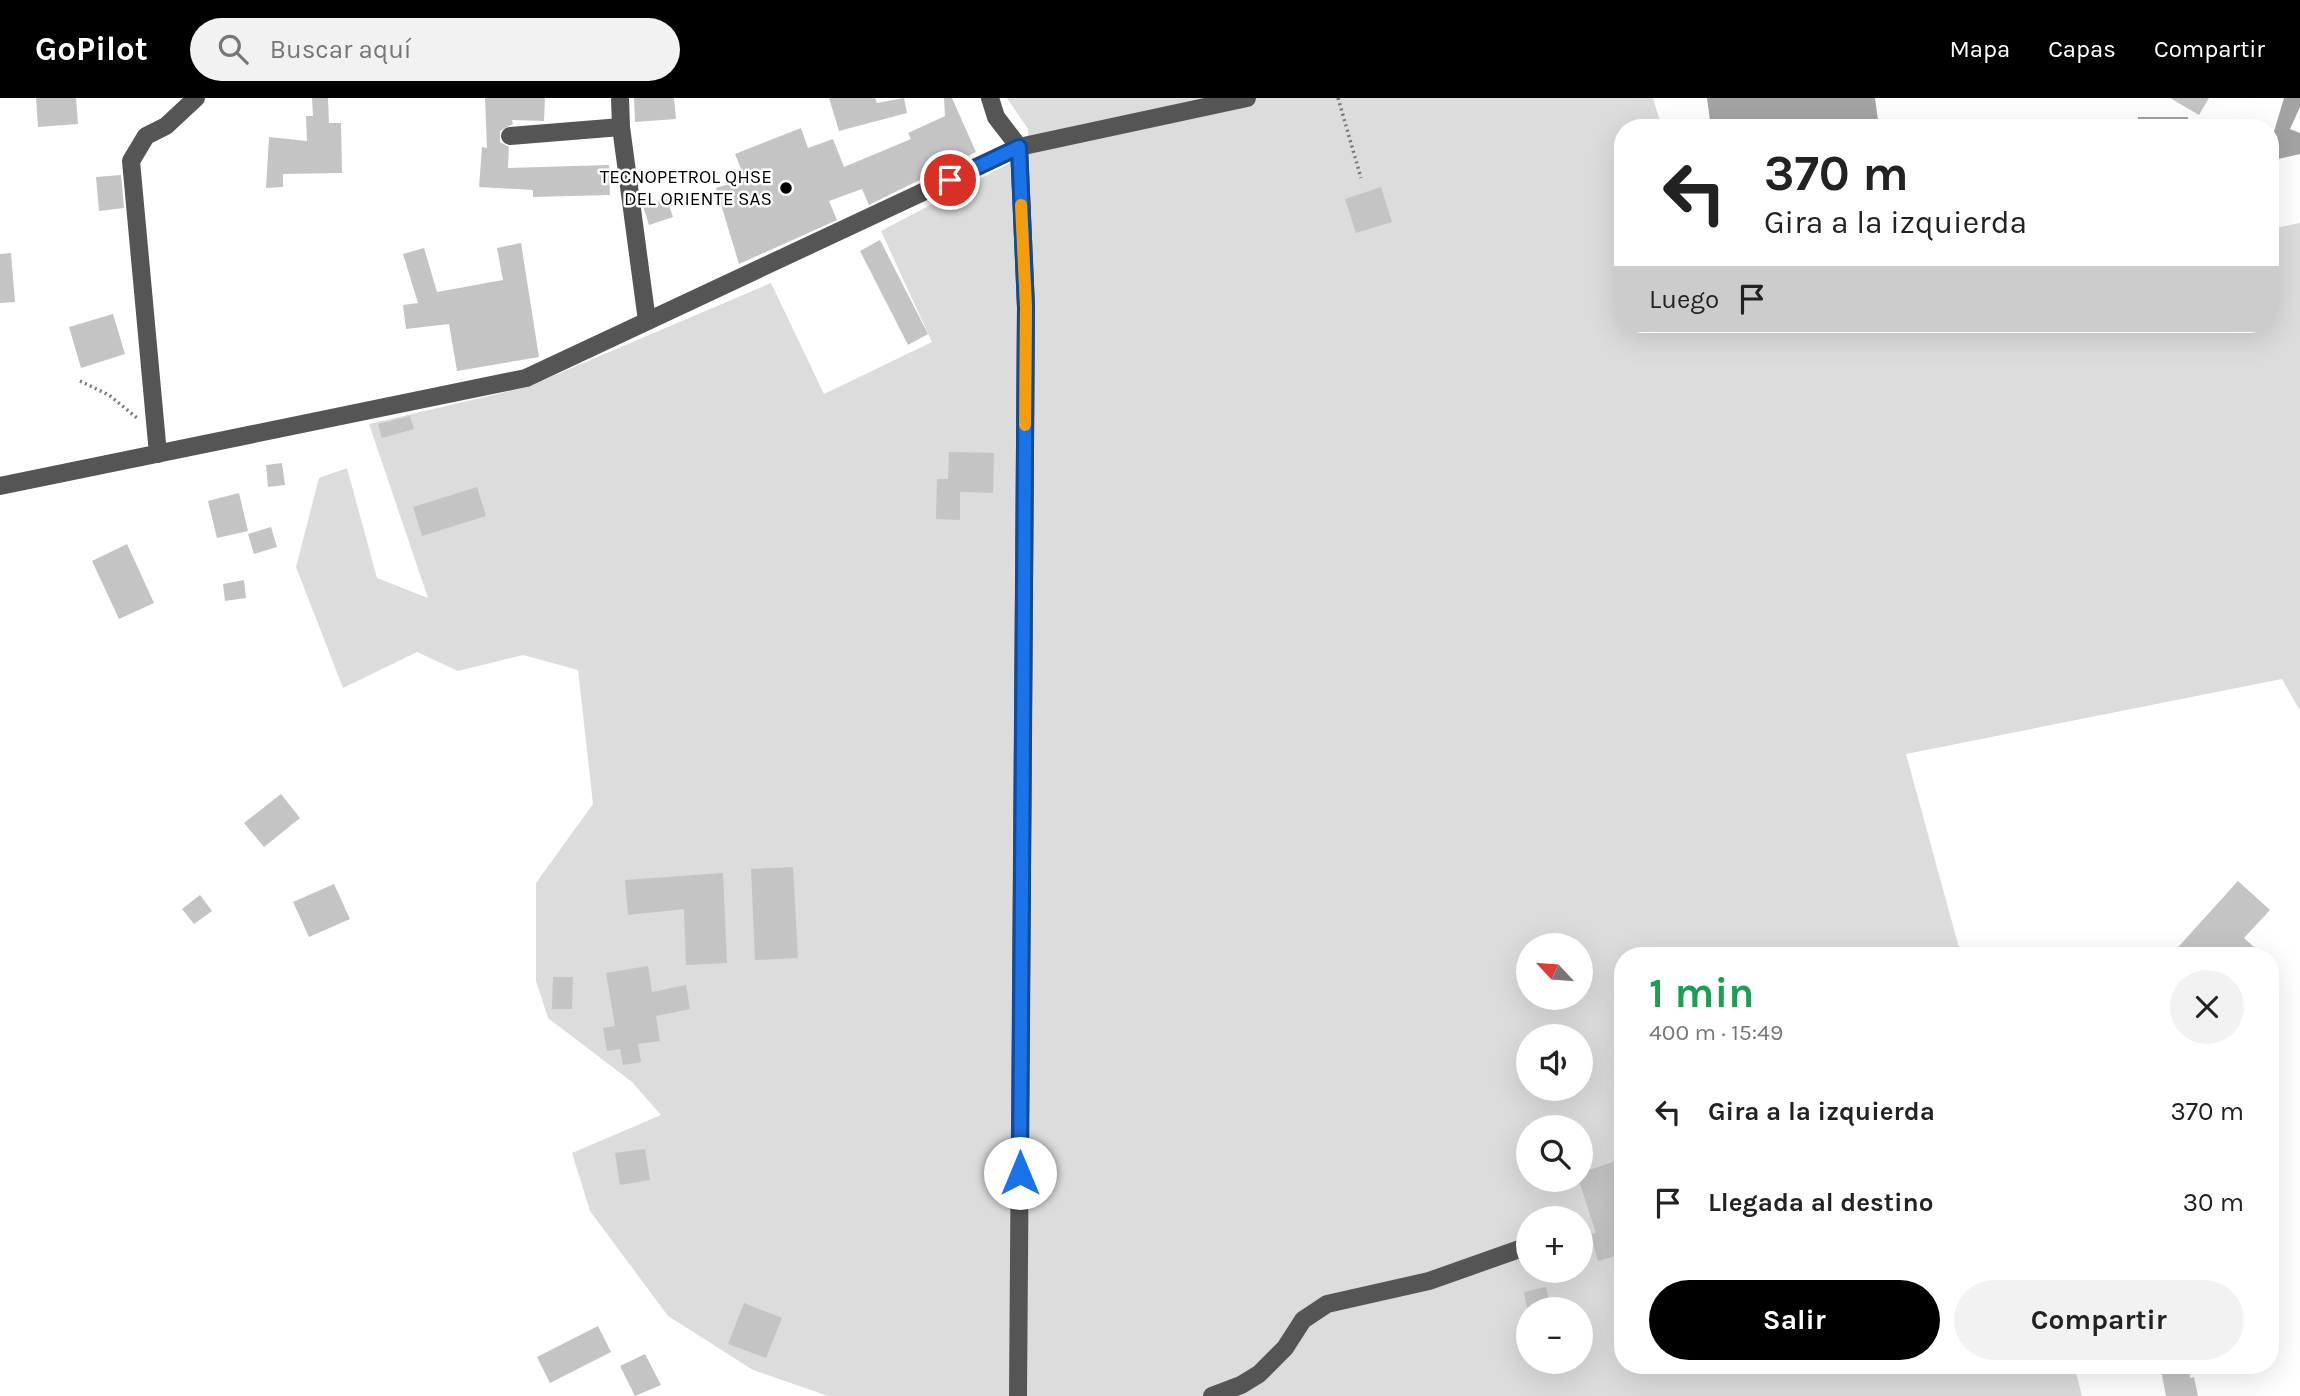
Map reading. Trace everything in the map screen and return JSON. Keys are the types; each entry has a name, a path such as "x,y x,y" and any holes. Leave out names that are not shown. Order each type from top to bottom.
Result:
{"street":[{"path":"159,454 131,161 146,136 166,126 197,98"},
{"path":"620,98 621,127 647,321"},
{"path":"990,98 996,117 1019,147 1026,307 1018,1396"},
{"path":"0,486 526,377 1019,147 1247,98"},
{"path":"510,136 621,127"},
{"path":"1212,1396 1241,1385 1259,1374 1285,1348 1303,1320 1326,1304 1429,1281 1516,1250"}],"path":[{"path":"1338,98 1361,178"},
{"path":"80,381 109,395 156,431"}],"shaded area":[{"path":"1007,98 1653,98 1659,119 1614,119 1614,333 2279,333 2279,227 2300,223 2300,711 2282,679 1906,754 1959,947 1614,947 1614,1374 2076,1374 2082,1396 828,1396 753,1370 668,1316 590,1211 572,1153 661,1115 632,1082 548,1018 536,981 536,883 593,804 578,670 523,655 458,671 417,652 343,688 296,567 319,478 347,468 377,578 428,598 369,424 527,387 771,283 824,394 932,342 881,231 1029,153 1028,129"},
{"path":"1707,98 1875,98 1878,119 1710,119"},
{"path":"2284,98 2300,98 2300,107 2290,129 2300,133 2300,154 2279,159 2278,119"},
{"path":"2138,117 2188,117 2188,119"}],"building":[{"path":"36,98 76,98 78,124 38,127"},
{"path":"312,98 328,98 329,123 341,123 342,173 283,174 283,187 266,188 269,137 307,141 306,116 313,116"},
{"path":"485,98 545,98 544,121 512,120 513,124 500,131 500,142 509,147 508,168 609,165 610,195 533,197 533,190 479,187 482,147 487,148"},
{"path":"634,98 674,98 676,119 635,122"},
{"path":"829,98 875,98 877,103 904,98 907,113 839,131"},
{"path":"944,98 952,98 976,152 869,205 862,189 829,201 837,220 739,264 716,188 745,179 735,154 801,128 808,148 833,139 844,167 911,139 908,133 945,116"},
{"path":"2170,98 2209,98 2199,115"},
{"path":"121,175 124,208 99,211 96,177"},
{"path":"1381,187 1392,222 1356,233 1345,199"},
{"path":"667,199 673,217 649,225 643,206"},
{"path":"880,240 928,334 908,345 860,251"},
{"path":"521,243 539,357 457,371 449,324 406,329 403,305 418,303 403,254 424,248 437,292 503,280 497,248"},
{"path":"11,253 15,302 0,303 0,254"},
{"path":"113,314 125,354 81,368 69,327"},
{"path":"410,416 414,429 382,438 378,424"},
{"path":"949,452 994,453 993,493 960,492 960,520 936,519 937,479 948,479"},
{"path":"282,463 285,485 268,487 266,465"},
{"path":"477,487 486,516 422,536 413,507"},
{"path":"239,493 248,531 217,538 208,501"},
{"path":"271,527 277,547 254,554 248,534"},
{"path":"127,544 154,603 119,619 92,561"},
{"path":"244,580 246,598 225,601 223,584"},
{"path":"281,794 300,818 264,847 244,823"},
{"path":"793,867 798,958 755,960 751,869"},
{"path":"723,873 727,963 686,965 684,909 628,915 625,880"},
{"path":"2238,881 2270,910 2244,938 2254,947 2178,947"},
{"path":"334,884 350,919 309,937 293,902"},
{"path":"200,895 212,911 194,924 182,909"},
{"path":"648,966 652,992 686,985 690,1009 656,1016 660,1041 638,1044 641,1062 623,1065 620,1049 607,1051 603,1028 615,1026 606,973"},
{"path":"553,977 573,977 572,1009 552,1009"},
{"path":"645,1149 650,1180 620,1185 615,1153"},
{"path":"1614,1162 1614,1256 1598,1261 1593,1242 1593,1234 1596,1233 1593,1206 1587,1206 1583,1192 1593,1192 1593,1169"},
{"path":"1546,1287 1548,1297 1525,1297 1524,1292"},
{"path":"744,1303 782,1318 766,1358 728,1344"},
{"path":"598,1326 611,1352 550,1383 537,1357"},
{"path":"645,1354 661,1385 635,1396 620,1366"},
{"path":"2162,1374 2190,1374 2190,1378 2194,1377 2198,1396 2166,1396"}],"slow traffic":[{"path":"1021,205 1026,307 1025,425"}],"place":[{"name":"TECNOPETROL QHSE DEL ORIENTE SAS","path":"786,188"}],"route":[{"path":"950,180 1019,147 1026,307 1020,1173"}]}
